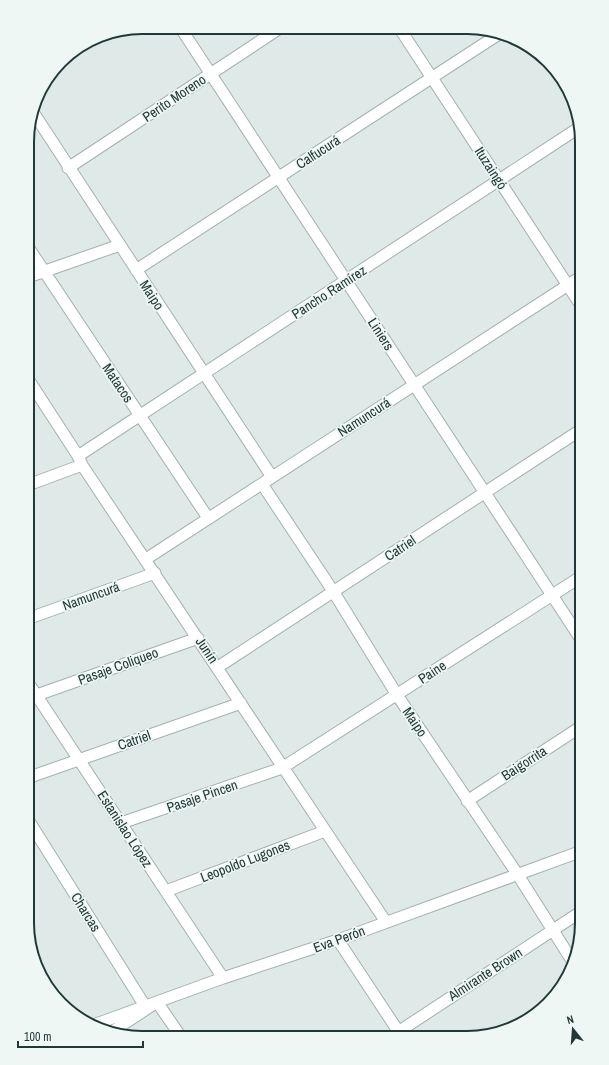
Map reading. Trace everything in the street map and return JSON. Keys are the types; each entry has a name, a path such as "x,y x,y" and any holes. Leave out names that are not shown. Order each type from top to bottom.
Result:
{"street":[{"name":"Liniers","path":"185,34 575,630"},
{"name":"Perito Moreno","path":"68,168 271,34"},
{"name":"Ituzaingó","path":"403,34 575,296"},
{"name":"Calfucurá","path":"136,270 494,38"},
{"name":"Maipo","path":"37,118 68,168 272,477"},
{"name":"Pancho Ramírez","path":"34,481 80,461 140,416 574,132"},
{"path":"34,275 120,245"},
{"name":"Matacos","path":"34,257 208,518"},
{"name":"Namuncurá","path":"146,559 575,280"},
{"name":"Junín","path":"34,388 80,461 218,667 282,768 386,922"},
{"name":"Catriel","path":"218,667 575,434"},
{"name":"Maipo","path":"262,484 333,592 396,695 518,875 569,957"},
{"name":"Namuncurá","path":"34,616 155,573"},
{"name":"Paine","path":"282,768 575,580"},
{"name":"Pasaje Coliqueo","path":"37,695 198,638"},
{"name":"Estanislao López","path":"34,691 223,978"},
{"name":"Catriel","path":"34,776 241,703"},
{"name":"Baigorrita","path":"467,801 575,731"},
{"name":"Pasaje Pincen","path":"121,823 282,768"},
{"name":"Charcas","path":"34,829 145,1006"},
{"name":"Leopoldo Lugones","path":"166,891 325,830"},
{"name":"Eva Perón","path":"100,1023 223,978 338,940 575,854"},
{"name":"Almirante Brown","path":"406,1031 575,915"},
{"path":"338,940 397,1031"},
{"path":"118,1028 157,1002 177,1031"}]}
